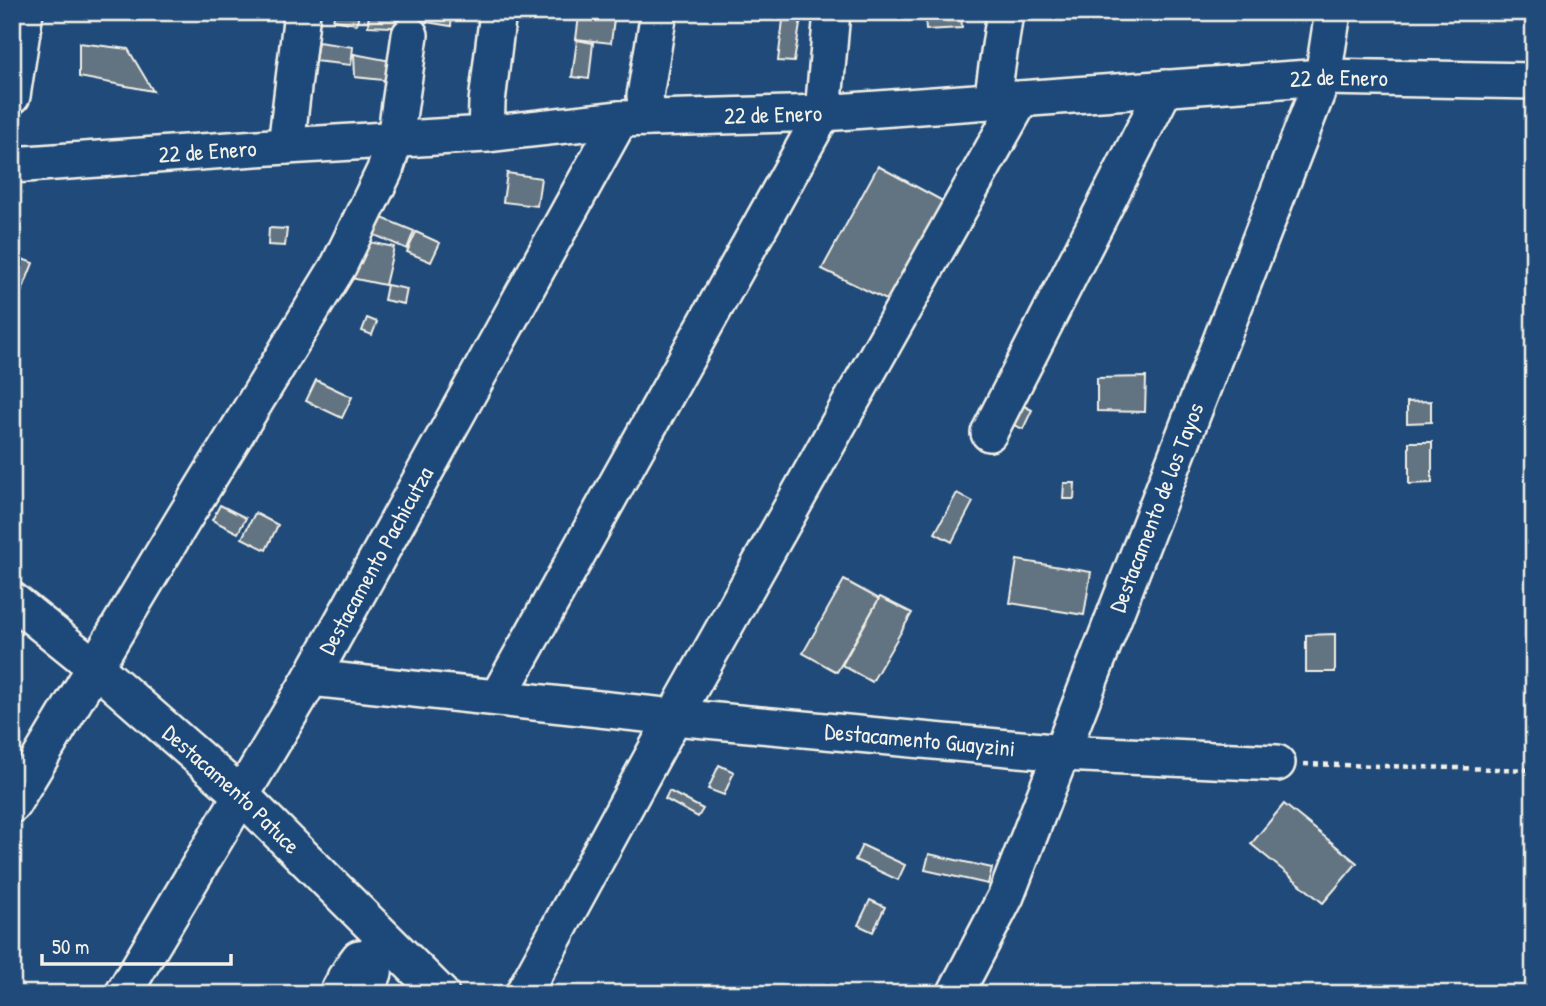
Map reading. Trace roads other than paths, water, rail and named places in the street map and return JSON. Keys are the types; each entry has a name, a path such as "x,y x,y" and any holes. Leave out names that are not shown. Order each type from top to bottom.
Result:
{"street":[{"path":"12,96 25,12"},
{"path":"286,146 302,12"},
{"path":"486,134 487,102 498,12"},
{"path":"634,119 645,96 659,12"},
{"path":"498,697 822,113 832,12"},
{"path":"523,994 1006,100 1005,12"},
{"name":"Destacamento de los Tayos","path":"956,994 1006,896 1323,77 1333,12"},
{"path":"12,805 339,265 385,170 395,139 410,36"},
{"name":"22 de Enero","path":"12,165 486,134 634,119 822,113 1323,77 1534,82"},
{"path":"989,433 1165,88"},
{"name":"Destacamento Pachicutza","path":"123,994 311,678 634,119"},
{"name":"Destacamento Patuce","path":"12,600 95,667 241,795 441,994"},
{"name":"Destacamento Guayzini","path":"311,678 674,717 1063,753 1277,763"}]}
